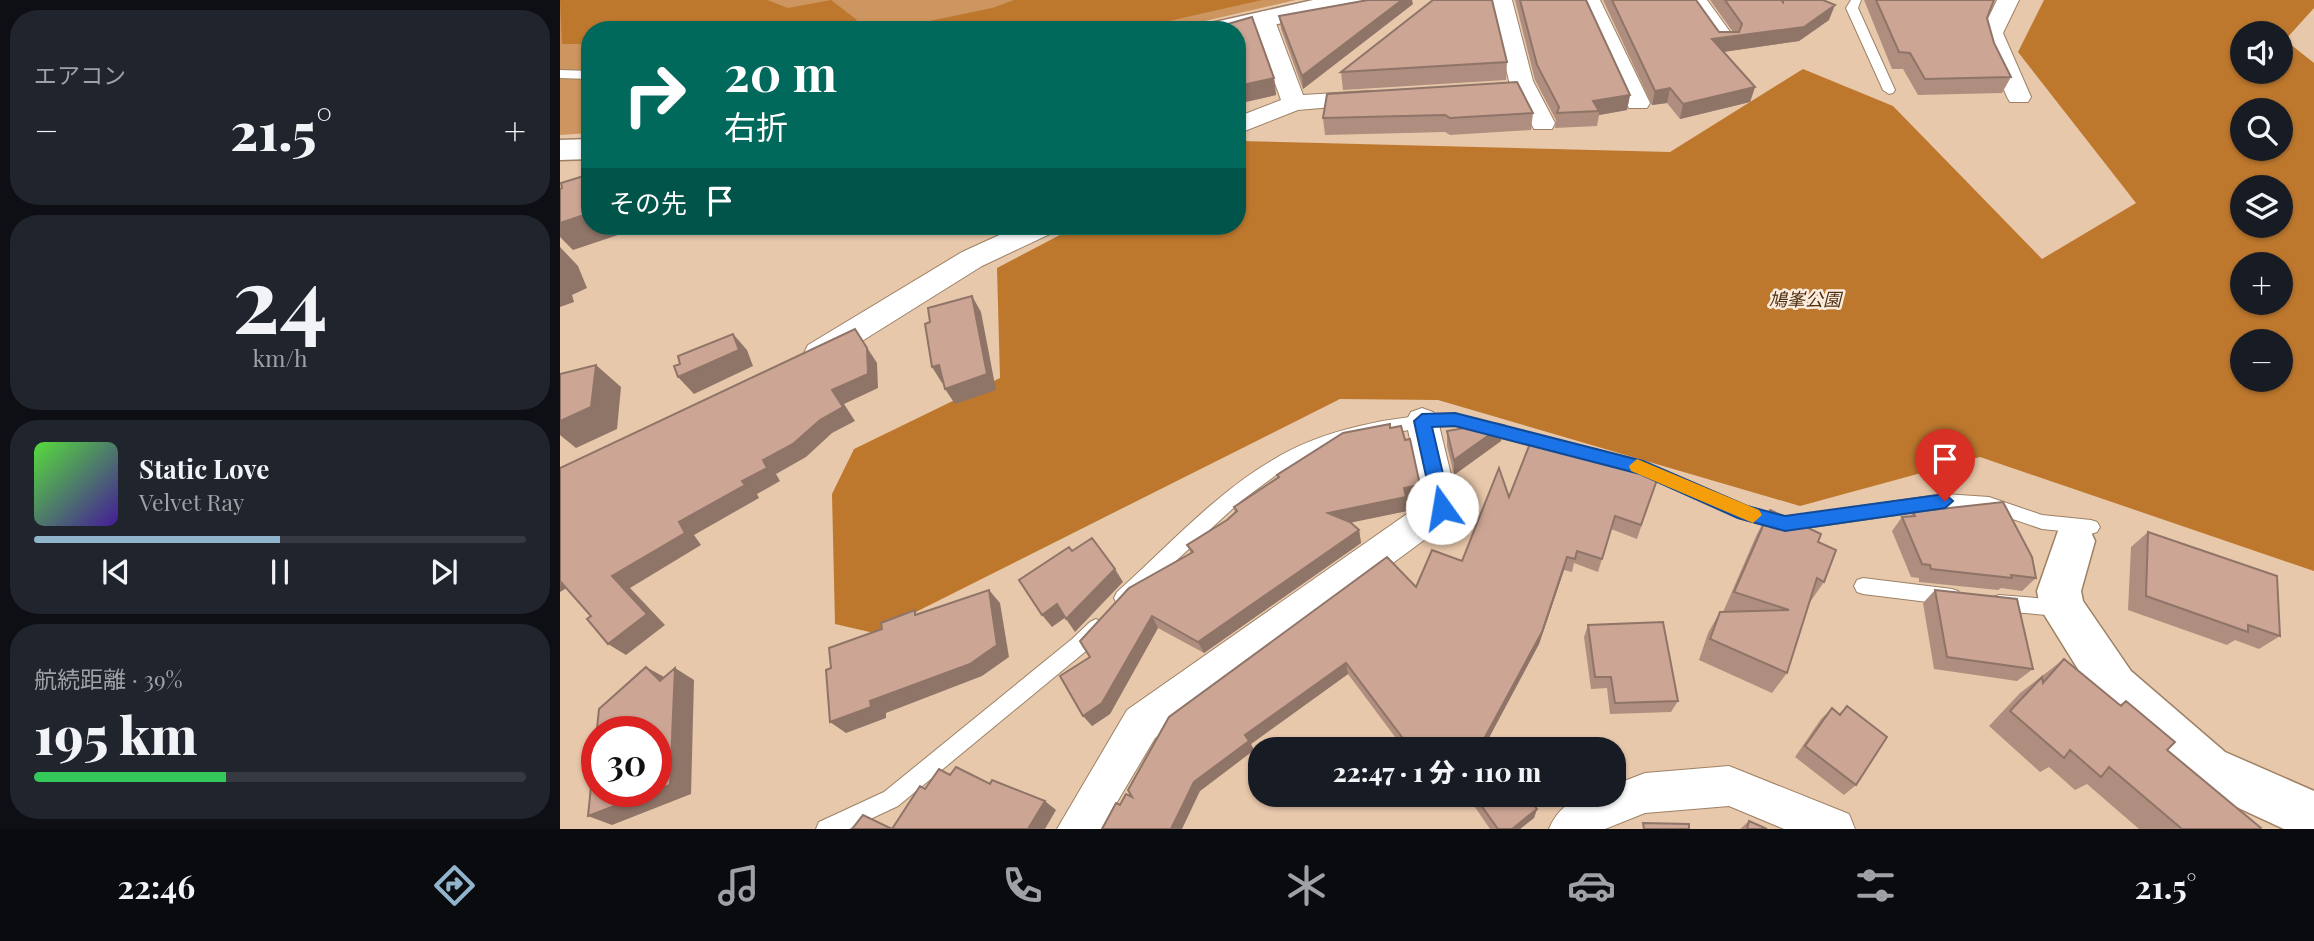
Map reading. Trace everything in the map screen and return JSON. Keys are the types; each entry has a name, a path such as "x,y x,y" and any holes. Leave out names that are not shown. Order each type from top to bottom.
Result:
{"street":[{"path":"1246,22 1349,0"},
{"path":"1501,0 1524,88 1543,123"},
{"path":"1589,0 1637,103"},
{"path":"1696,0 1725,40"},
{"path":"2008,0 1992,33 2019,97"},
{"path":"1263,18 1302,102"},
{"path":"1246,123 1302,102 1342,77"},
{"path":"1497,89 1524,88"},
{"path":"1302,102 1390,96"},
{"path":"560,150 581,149"},
{"path":"795,365 839,344 972,259 1023,235"},
{"path":"1078,829 1141,724 1442,508 1422,421"},
{"path":"2082,534 2059,591 2062,608 2115,687 2208,769 2314,817"},
{"path":"1570,829 1584,817 1646,793 1729,786 1834,829"}],"lane":[{"path":"1856,0 1852,8 1889,90"},
{"path":"560,74 581,75"},
{"path":"827,829 891,799 1079,645 1139,581 1226,504 1277,465 1327,441 1422,421 1455,420 1643,468 1744,513 1785,524 1945,501 1989,504 2082,534"},
{"path":"1863,586 2062,608"}],"shaded area":[{"path":"560,0 1296,0 1205,21 581,21 581,134 560,135"}],"green space":[{"path":"560,0 767,0 788,8 831,0 857,20 581,21 581,44 562,44"},
{"path":"1014,0 1262,0 1169,21 929,21 992,8"},
{"name":"鳩峯公園","path":"2044,0 2314,0 2314,8 2293,31 2293,21 2230,21 2230,84 2293,84 2293,46 2314,63 2314,571 1980,457 1800,506 1438,400 1340,399 874,633 835,624 832,494 854,449 1000,378 997,268 1060,235 1246,235 1246,141 1670,152 1803,69 1893,106 2042,259 2136,203 2018,52"}],"building":[{"path":"1368,0 1402,0 1302,76 1279,16"},
{"path":"1433,0 1492,0 1507,62 1341,72"},
{"path":"1520,0 1586,0 1630,95 1593,101 1599,111 1557,113 1559,107 1537,65"},
{"path":"1612,0 1696,0 1719,32 1739,32 1742,24 1725,0 1823,0 1835,5 1804,27 1712,39 1755,87 1683,104 1670,88 1655,91"},
{"path":"1876,0 1994,0 1987,18 1994,43 2011,77 1925,79 1910,53 1899,52"},
{"path":"1252,17 1274,78 1246,84 1246,21 1238,21"},
{"path":"1517,82 1533,113 1450,118 1445,115 1323,118 1327,94"},
{"path":"581,177 581,216 560,223 562,188 561,183"},
{"path":"972,296 987,374 945,389 939,365 932,367 925,324 930,322 928,308"},
{"path":"855,329 867,348 868,374 832,390 843,407 820,420 793,444 763,460 767,468 742,481 745,485 679,522 685,533 612,576 647,614 608,644 587,619 591,616 560,581 560,468"},
{"path":"733,334 739,350 678,377 674,366 680,364 678,356"},
{"path":"596,365 591,407 560,421 560,374"},
{"path":"1494,423 1503,425 1454,460 1447,431"},
{"path":"1390,424 1390,428 1401,426 1405,440 1410,439 1420,485 1404,488 1406,497 1328,513 1350,522 1359,530 1198,642 1152,616 1102,703 1083,716 1060,676 1090,657 1080,641 1129,588 1193,552 1187,545 1227,520 1237,511 1234,507 1279,477 1277,475 1343,433"},
{"path":"1531,441 1582,455 1583,452 1658,477 1641,525 1615,516 1602,559 1577,551 1575,559 1567,557 1542,632 1485,737 1402,737 1346,663 1245,735 1248,742 1194,782 1171,829 1102,829 1116,803 1120,805 1126,794 1132,797 1128,790 1169,717 1387,557 1416,587 1432,550 1462,561 1499,468 1509,497"},
{"path":"2003,502 2032,557 2036,578 1931,569 1930,565 1922,564 1902,517 1915,516 1913,512"},
{"path":"1770,510 1821,534 1818,542 1836,550 1824,582 1817,578 1787,673 1710,639 1720,612 1789,610 1734,592"},
{"path":"2148,532 2277,576 2280,636 2248,625 2248,632 2146,596"},
{"path":"1092,538 1115,569 1066,619 1057,604 1042,615 1019,580 1069,547 1072,551"},
{"path":"989,590 997,645 970,664 870,701 871,707 830,722 826,670 831,668 829,648 882,629 881,623 915,610 915,615"},
{"path":"1935,590 2017,599 2033,669 1947,657"},
{"path":"1663,622 1678,701 1615,703 1611,677 1595,677 1588,625"},
{"path":"2064,659 2121,706 2126,701 2175,742 2167,750 2261,828 2182,829 2109,767 2101,777 2070,750 2064,758 2010,711 2042,677 2043,683"},
{"path":"646,667 660,681 675,668 672,738 672,716 598,716 599,709"},
{"path":"1847,706 1887,737 1856,785 1805,746 1832,708 1840,715"},
{"path":"956,767 990,784 992,780 1045,801 1028,829 892,829 920,786 925,789 939,769 950,775"},
{"path":"589,807 612,807 588,816"},
{"path":"1482,807 1537,809 1512,829 1498,829"},
{"path":"863,815 892,829 852,829"},
{"path":"1749,821 1767,829 1747,829"},
{"path":"1643,823 1689,824 1689,829 1644,829"}],"slow traffic":[{"path":"1637,466 1753,515"}],"route":[{"path":"1442,508 1422,421 1455,420 1643,468 1744,513 1785,524 1945,501"}]}
